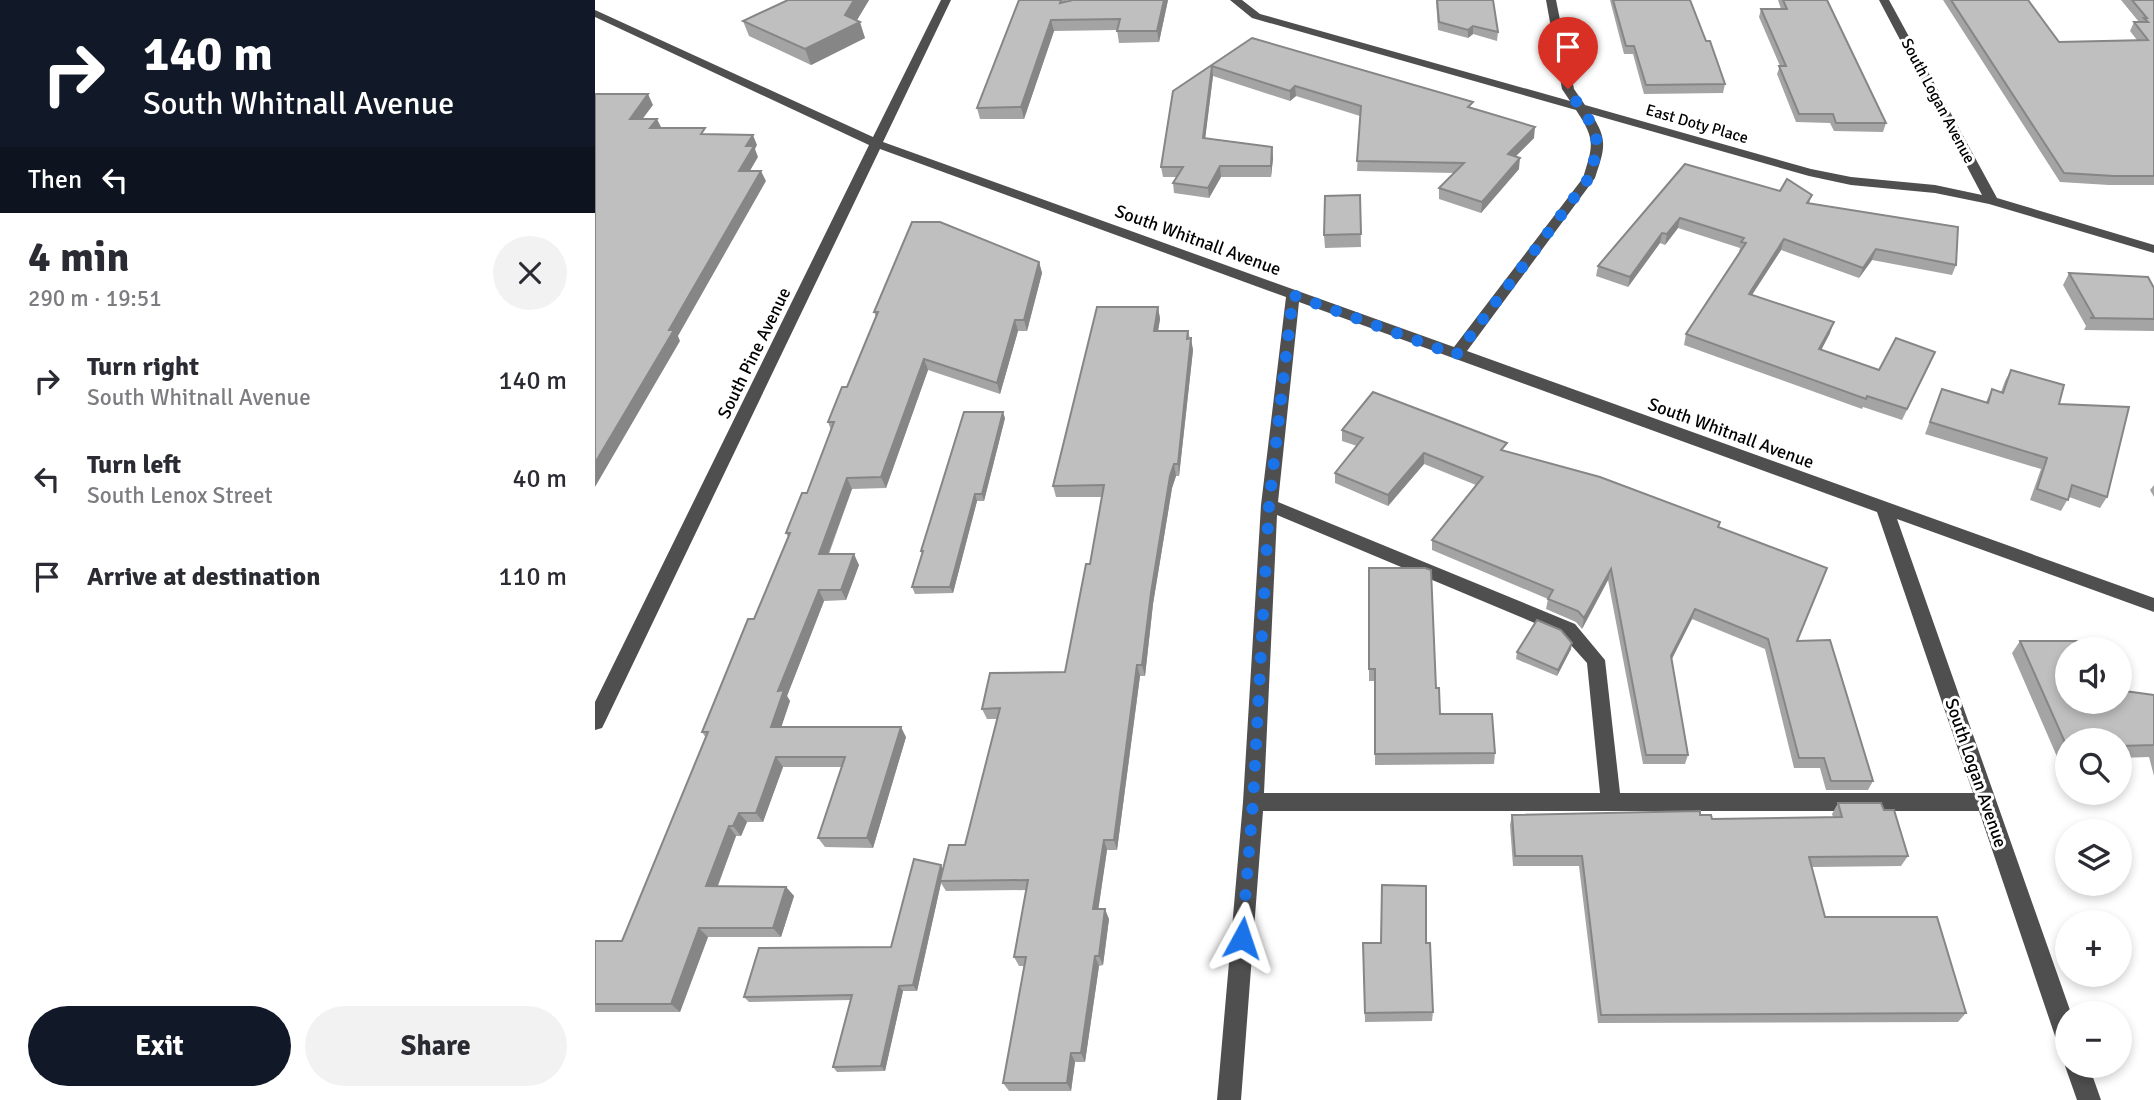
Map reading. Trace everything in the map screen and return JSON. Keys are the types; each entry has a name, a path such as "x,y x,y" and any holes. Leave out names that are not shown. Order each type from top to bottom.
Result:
{"street":[{"name":"South Pine Avenue","path":"595,722 946,0"},
{"path":"1456,355 1589,178 1598,149 1596,130 1568,89 1551,0"},
{"name":"South Logan Avenue","path":"1884,0 1992,201"},
{"name":"East Doty Place","path":"1236,2 1256,16 1809,172 1851,181 1935,189 1992,201 2154,249"},
{"name":"South Whitnall Avenue","path":"595,13 877,144 2154,605"},
{"path":"1229,1100 1253,802 1269,505 1293,295"},
{"path":"1269,505 1568,629 1595,660 1611,802"},
{"name":"South Logan Avenue","path":"1885,509 2055,1001"},
{"path":"1253,802 1986,802"},
{"path":"2081,1078 2089,1100"}],"building":[{"path":"788,0 854,0 845,15 860,22 805,49 743,21"},
{"path":"1019,0 1061,0 1060,3 1073,0 1164,0 1157,31 1117,31 1120,19 1051,20 1021,107 977,108"},
{"path":"1437,0 1493,0 1498,32 1473,26 1468,30 1439,22"},
{"path":"1613,0 1690,0 1706,41 1710,41 1725,84 1646,85 1634,46 1626,46"},
{"path":"1783,0 1827,0 1886,123 1836,123 1833,114 1799,114 1779,66 1786,66 1761,9 1787,9"},
{"path":"1951,0 2028,0 2059,42 2148,40 2134,22 2148,22 2144,18 2147,18 2132,0 2154,0 2154,176 2064,173"},
{"path":"1252,38 1473,102 1468,107 1535,127 1508,154 1520,158 1482,202 1439,188 1464,163 1357,161 1361,106 1295,86 1290,91 1212,66 1203,138 1272,147 1271,166 1220,166 1208,188 1173,183 1183,167 1161,167 1173,91"},
{"path":"595,94 648,94 630,119 657,119 650,128 705,128 701,134 753,135 746,146 754,146 739,171 761,171 669,330 674,330 595,463"},
{"path":"1685,164 1780,191 1787,179 1812,195 1807,203 1958,227 1956,265 1876,249 1863,268 1784,239 1749,294 1834,322 1819,349 1879,370 1896,338 1935,352 1907,409 1867,396 1866,399 1686,334 1746,243 1741,242 1744,238 1680,218 1667,234 1662,233 1630,277 1598,266"},
{"path":"1360,195 1361,234 1324,235 1325,196"},
{"path":"912,222 940,222 1039,262 1024,320 1015,320 997,383 924,359 881,477 847,478 819,554 854,554 841,590 819,590 778,691 784,690 771,727 901,727 867,838 818,838 845,757 776,757 756,813 739,813 733,826 729,826 706,886 786,887 773,928 699,928 671,1004 595,1004 595,941 622,941 708,732 702,732 748,619 754,619 790,533 786,533 802,493 807,493 834,422 828,422 842,387 847,387 878,312 874,312"},
{"path":"2069,273 2148,277 2154,288 2154,319 2090,318 2094,317"},
{"path":"1097,307 1158,307 1154,331 1188,331 1187,339 1191,338 1178,464 1174,464 1170,476 1142,665 1137,665 1114,840 1104,840 1093,909 1105,909 1099,956 1095,956 1081,1053 1071,1053 1067,1083 1003,1083 1026,957 1014,957 1028,880 940,881 949,845 965,845 1000,708 982,709 990,673 1065,672 1086,564 1090,564 1104,485 1053,486"},
{"path":"2011,370 2064,385 2059,404 2129,407 2107,497 2072,485 2068,500 2037,489 2047,458 1930,422 1942,389 1988,403 1992,389 2003,393"},
{"path":"1373,392 1507,443 1501,450 1600,477 1720,522 1718,527 1827,568 1797,641 1830,640 1873,781 1831,781 1824,758 1799,758 1768,639 1695,609 1671,656 1688,755 1646,755 1611,569 1584,618 1578,611 1548,599 1553,590 1432,540 1483,477 1424,453 1388,495 1335,473 1363,438 1342,430"},
{"path":"964,412 1003,412 982,494 975,494 950,587 912,587 921,551"},
{"path":"1369,568 1431,570 1436,688 1439,688 1440,714 1492,714 1495,753 1375,754 1375,669 1369,669"},
{"path":"1537,620 1561,630 1572,643 1558,670 1517,652"},
{"path":"2020,641 2055,641 2055,714 2132,714 2132,692 2154,695 2154,745 2132,746 2132,728 2059,728"},
{"path":"1838,803 1881,803 1884,810 1894,810 1908,856 1809,857 1825,917 1937,917 1966,1013 1601,1015 1582,856 1515,856 1512,815 1700,811 1700,815 1711,815 1712,819 1842,817"},
{"path":"914,859 941,865 913,985 899,986 881,1066 833,1067 852,995 744,997 759,948 891,947"},
{"path":"1382,885 1426,886 1426,943 1430,943 1433,1012 1365,1013 1363,943 1381,943"}],"route":[{"path":"1242,938 1253,802 1269,505 1293,295 1456,355 1589,178 1598,149 1596,130 1568,89"}]}
